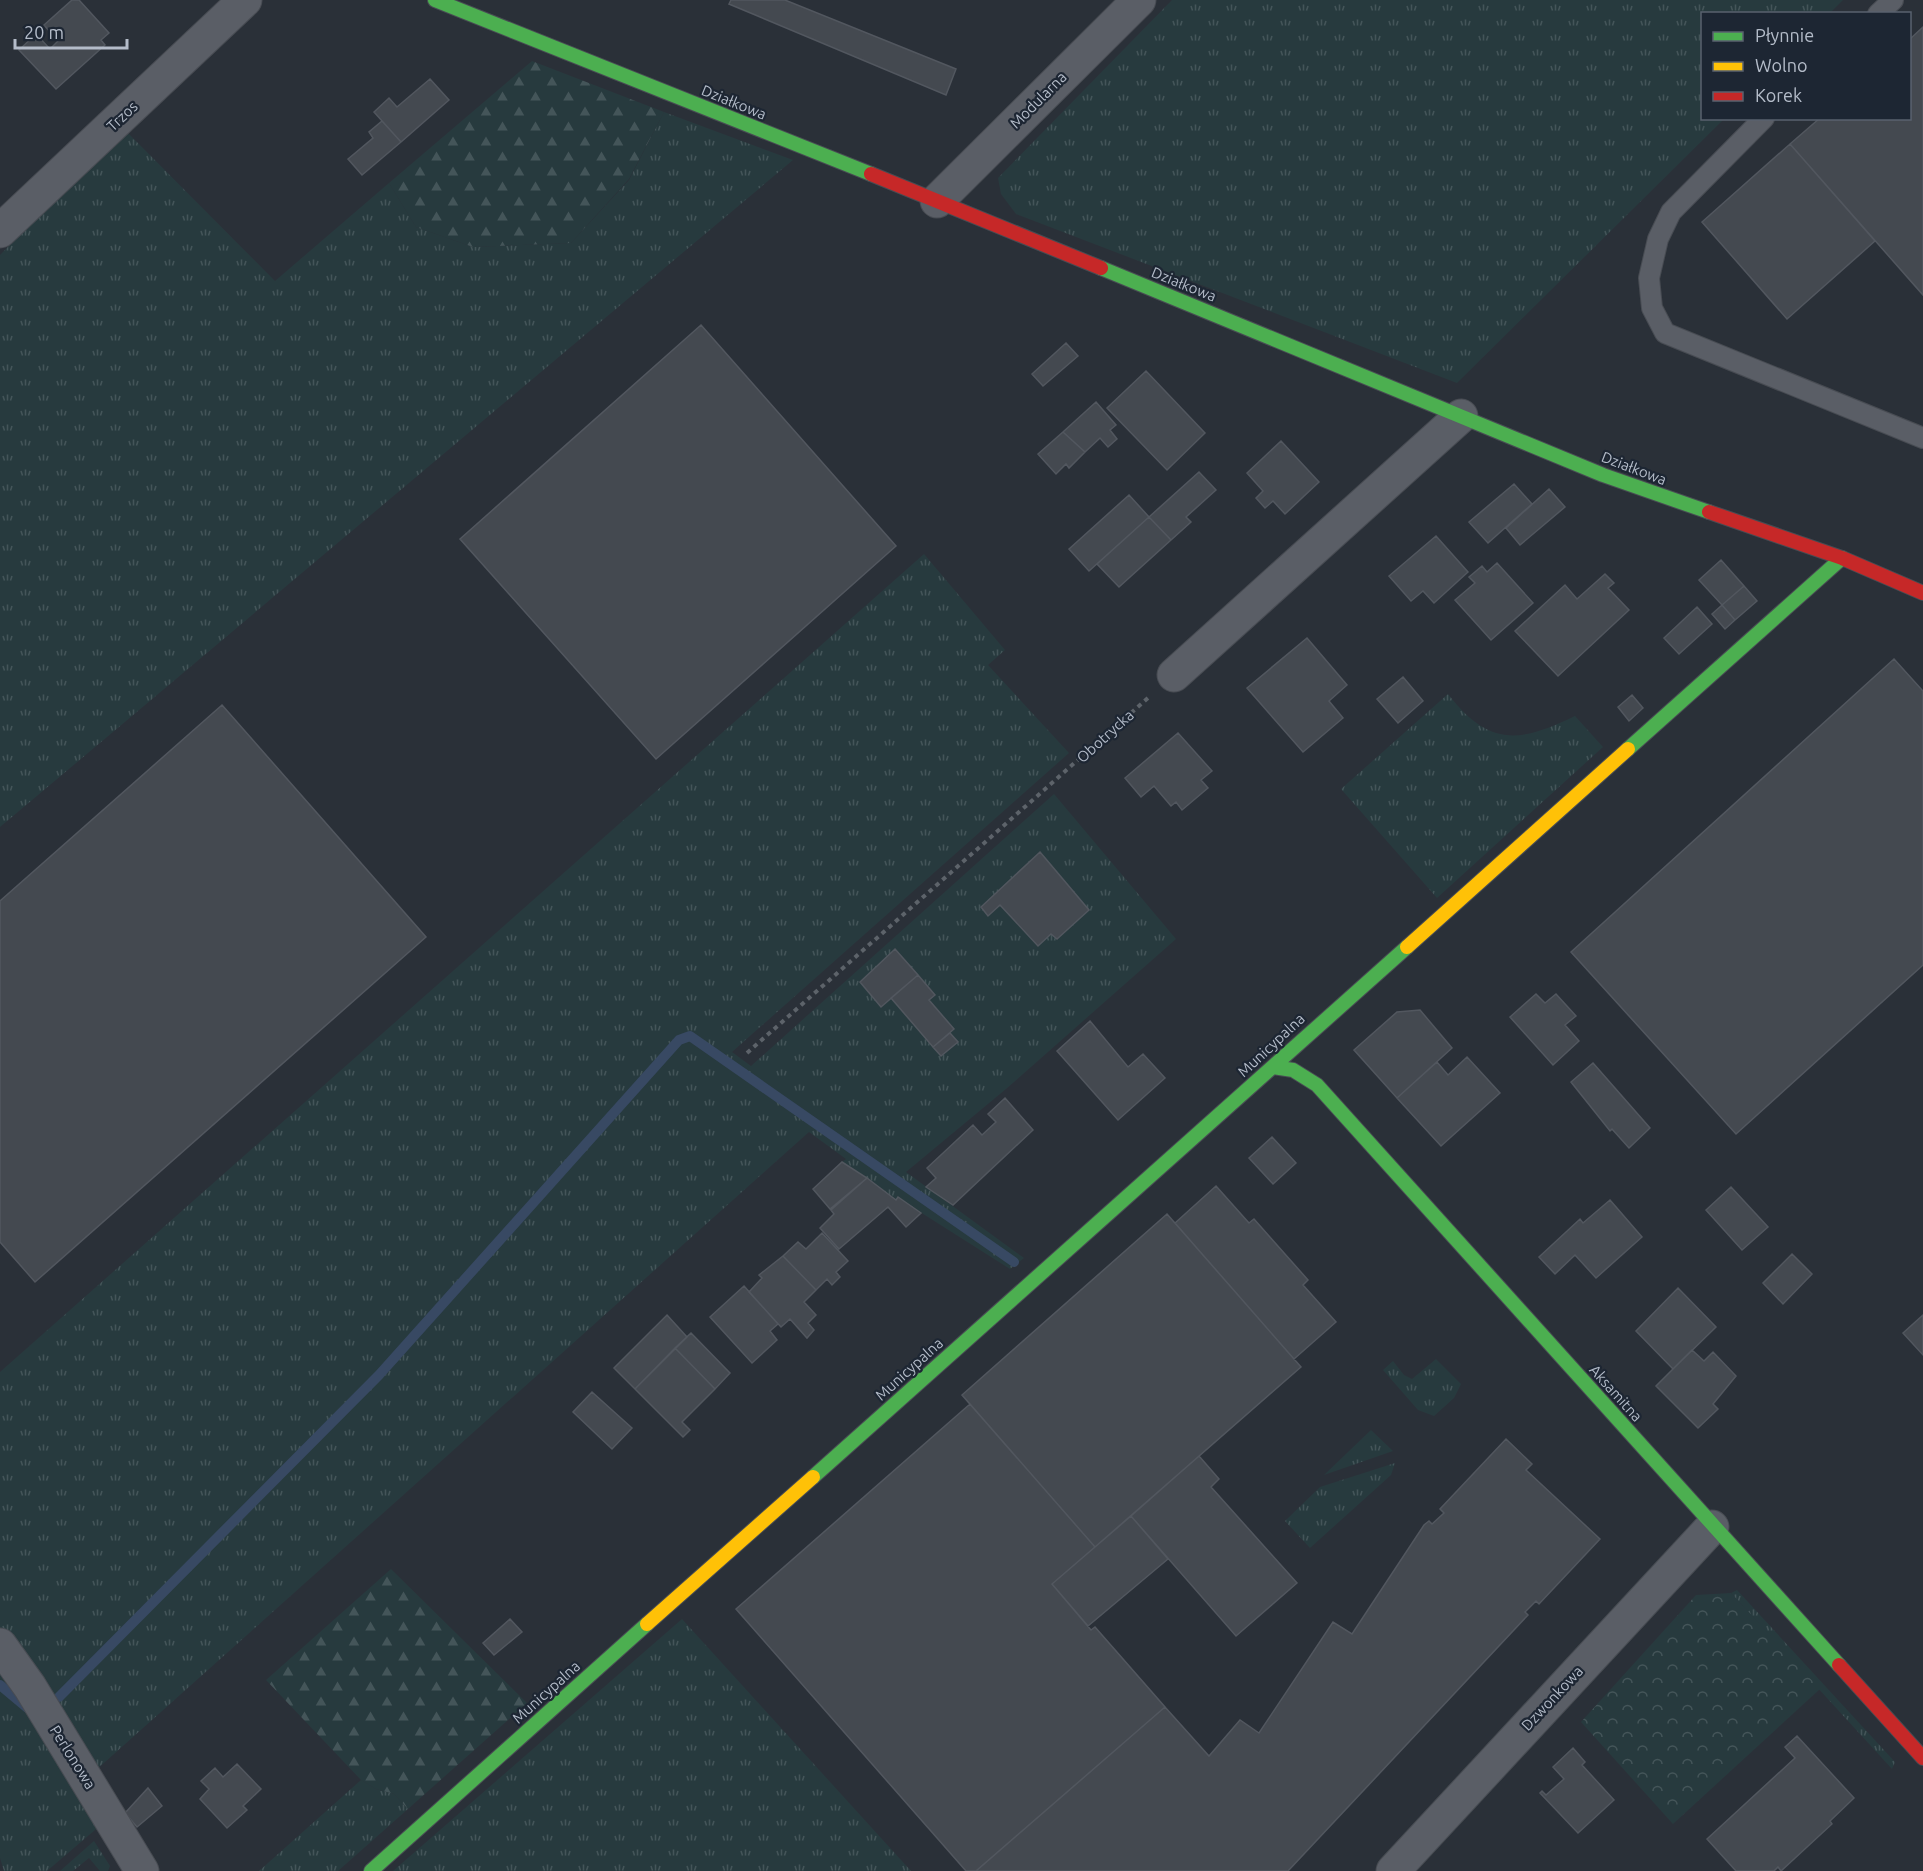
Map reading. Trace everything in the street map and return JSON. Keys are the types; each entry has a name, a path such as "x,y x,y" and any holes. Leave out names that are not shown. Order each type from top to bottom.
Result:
{"street":[{"name":"Trzos","path":"0,231 245,0"},
{"name":"Działkowa","path":"435,0 937,201 1604,475 1842,558 1923,592"},
{"name":"Modularna","path":"937,201 1139,0"},
{"path":"1174,675 1461,416"},
{"name":"Municypalna","path":"371,1871 1842,558"},
{"name":"Aksamitna","path":"1273,1067 1293,1070 1317,1085 1712,1527 1923,1758"},
{"name":"Dzwonkowa","path":"1393,1871 1712,1527"},
{"name":"Perlonowa","path":"0,1645 30,1687 142,1871"}],"lane":[{"path":"1880,12 1893,0"},
{"path":"1762,120 1671,212 1658,239 1649,278 1652,308 1665,333 1923,438"}],"path":[{"name":"Obotrycka","path":"747,1053 1174,675"}],"green space":[{"path":"1172,0 1843,0 1831,12 1701,12 1701,120 1723,120 1457,383 1016,214 1001,194 998,178"},
{"path":"532,61 664,112 629,179 571,243 473,247 416,227 389,183"},
{"path":"664,112 793,160 0,827 0,255 124,129 275,281 389,183 416,227 473,247 571,243 629,180"},
{"path":"924,554 1005,650 988,665 1069,753 732,1052 751,1066 1054,794 1176,939 1006,1089 906,1172 1024,1258 1010,1269 898,1198 896,1200 842,1162 846,1159 809,1132 95,1771 0,1628 0,1372"},
{"path":"1448,694 1477,724 1491,731 1506,735 1521,735 1555,725 1575,716 1603,747 1437,898 1341,789"},
{"path":"1436,1359 1461,1384 1454,1398 1434,1416 1418,1410 1383,1370 1393,1361 1404,1375 1412,1379"},
{"path":"1371,1430 1393,1451 1324,1475"},
{"path":"1395,1463 1391,1475 1310,1548 1285,1521 1320,1487"},
{"path":"391,1569 527,1703 408,1809 394,1794 376,1789 361,1780 266,1680"},
{"path":"1737,1590 1895,1762 1892,1769 1731,1593"},
{"path":"1731,1593 1820,1689 1673,1824 1581,1722 1696,1595"},
{"path":"682,1619 911,1871 393,1871"},
{"path":"0,1664 102,1824 47,1871 4,1871 0,1858"},
{"path":"361,1780 376,1789 394,1794 408,1809 338,1871 259,1871"},
{"path":"94,1841 110,1866 108,1871 100,1871 89,1858 73,1871 60,1871"}],"building":[{"path":"72,0 79,0 109,33 101,40 105,45 56,89 19,50 36,34 50,49 58,41 44,25"},
{"path":"731,0 785,0 956,69 946,95 729,4"},
{"path":"1923,27 1923,295 1790,144 1818,120 1911,120 1911,38"},
{"path":"430,79 449,100 401,142 374,112 389,98 397,107"},
{"path":"382,121 401,142 362,175 348,159 373,138 369,132"},
{"path":"1790,144 1875,241 1787,319 1702,222"},
{"path":"701,325 896,546 656,759 460,539"},
{"path":"1066,343 1078,356 1043,386 1032,374"},
{"path":"1146,371 1205,433 1167,470 1107,408"},
{"path":"1096,402 1116,425 1110,430 1117,439 1108,447 1100,438 1085,452 1063,432"},
{"path":"1063,432 1085,452 1069,468 1066,464 1056,474 1038,454"},
{"path":"1281,441 1319,482 1285,514 1273,501 1265,508 1256,498 1263,491 1247,473"},
{"path":"1199,472 1216,490 1186,517 1191,522 1171,540 1149,517"},
{"path":"1514,484 1532,504 1488,543 1469,522"},
{"path":"1549,489 1565,507 1520,545 1506,528"},
{"path":"1129,495 1149,517 1089,571 1069,549"},
{"path":"1149,517 1171,540 1119,587 1097,564"},
{"path":"1436,536 1468,572 1434,603 1423,591 1411,601 1389,576"},
{"path":"1721,560 1744,586 1722,605 1699,580"},
{"path":"1497,563 1533,603 1491,640 1455,600 1475,583 1469,577 1482,566 1487,572"},
{"path":"1605,574 1614,583 1608,588 1629,610 1558,676 1515,631 1565,585 1577,599"},
{"path":"1744,586 1757,601 1735,620 1722,605"},
{"path":"1722,605 1735,620 1725,629 1712,614"},
{"path":"1697,607 1712,624 1679,654 1664,638"},
{"path":"1307,638 1347,685 1329,701 1343,718 1303,752 1247,688"},
{"path":"1894,659 1923,691 1923,965 1736,1134 1571,952"},
{"path":"1403,677 1423,701 1398,723 1377,699"},
{"path":"1632,695 1643,708 1629,721 1618,707"},
{"path":"222,705 426,937 35,1282 0,1242 0,901"},
{"path":"1178,733 1212,771 1201,780 1208,788 1182,810 1176,802 1171,806 1154,786 1141,797 1125,778"},
{"path":"1040,852 1089,910 1057,939 1051,934 1038,946 1000,905 988,916 981,907"},
{"path":"895,949 918,975 881,1007 860,982"},
{"path":"918,975 935,995 929,1000 954,1029 933,1047 891,998"},
{"path":"1536,994 1545,1003 1556,994 1576,1016 1565,1025 1579,1041 1553,1065 1510,1017"},
{"path":"1420,1010 1452,1048 1397,1098 1354,1050 1397,1012"},
{"path":"1090,1021 1128,1067 1143,1054 1165,1078 1118,1120 1057,1051"},
{"path":"950,1033 958,1042 941,1056 933,1047"},
{"path":"1467,1057 1500,1093 1441,1146 1397,1098 1437,1062 1448,1075"},
{"path":"1593,1063 1650,1128 1629,1148 1612,1129 1610,1131 1571,1082"},
{"path":"1005,1098 1033,1130 953,1205 926,1187 936,1178 927,1168 973,1125 982,1135 996,1122 988,1114"},
{"path":"1272,1137 1296,1163 1273,1184 1249,1158"},
{"path":"842,1162 867,1178 830,1209 813,1189"},
{"path":"867,1178 896,1200 898,1197 921,1213 906,1227 888,1207 839,1249 820,1228 834,1214 831,1210"},
{"path":"1216,1186 1249,1223 1254,1219 1308,1280 1303,1285 1336,1322 1294,1359 1175,1223"},
{"path":"1731,1187 1768,1227 1742,1250 1706,1210"},
{"path":"1610,1200 1642,1237 1596,1278 1575,1255 1555,1274 1539,1257 1580,1219 1583,1223"},
{"path":"1167,1214 1301,1367 1095,1547 962,1395"},
{"path":"822,1233 848,1261 836,1272 840,1277 832,1285 827,1279 816,1290 783,1256 798,1242 806,1249"},
{"path":"1792,1254 1812,1274 1783,1304 1763,1283"},
{"path":"783,1256 816,1290 804,1302 816,1315 808,1323 814,1330 807,1338 790,1319 781,1327 749,1292 762,1278 759,1275"},
{"path":"744,1286 778,1324 770,1331 777,1340 752,1363 710,1317"},
{"path":"1678,1288 1716,1327 1673,1369 1636,1331"},
{"path":"667,1315 687,1337 635,1389 614,1368"},
{"path":"1923,1315 1923,1355 1903,1333"},
{"path":"691,1333 730,1373 715,1389 675,1348"},
{"path":"675,1348 715,1389 682,1422 690,1430 683,1437 635,1389"},
{"path":"1692,1350 1704,1361 1713,1352 1736,1376 1713,1404 1718,1409 1698,1428 1656,1386"},
{"path":"592,1392 632,1428 612,1449 573,1412"},
{"path":"970,1404 1095,1547 1052,1584 1091,1630 1095,1627 1165,1707 976,1871 966,1871 736,1609"},
{"path":"1506,1439 1532,1464 1526,1470 1600,1539 1539,1604 1536,1601 1525,1612 1528,1615 1288,1871 976,1871 1165,1707 1209,1756 1240,1720 1259,1733 1333,1622 1352,1634 1424,1525 1429,1521 1432,1524 1444,1513 1440,1509"},
{"path":"1199,1456 1219,1479 1211,1487 1297,1583 1236,1636 1131,1516"},
{"path":"1131,1516 1168,1559 1088,1626 1052,1584"},
{"path":"510,1619 522,1632 494,1655 483,1643"},
{"path":"1797,1736 1854,1798 1830,1821 1832,1824 1781,1871 1778,1867 1774,1871 1736,1871 1707,1839 1795,1758 1785,1747"},
{"path":"1573,1748 1585,1762 1582,1765 1614,1800 1578,1833 1540,1793 1542,1791 1546,1795 1564,1779 1553,1767"},
{"path":"237,1764 261,1789 243,1806 247,1810 227,1828 200,1799 209,1789 201,1781 215,1768 223,1777"},
{"path":"148,1788 162,1806 137,1827 125,1813"}],"waterway":[{"path":"59,1697 379,1375 679,1040 690,1036 1014,1262"},
{"path":"0,1685 31,1711"}],"traffic: fast":[{"path":"435,0 871,174"},
{"path":"1101,268 1603,475 1709,512"},
{"path":"1628,749 1842,558"},
{"path":"813,1477 1407,947"},
{"path":"1273,1067 1293,1070 1317,1085 1839,1665"},
{"path":"371,1871 647,1624"}],"traffic: slow":[{"path":"1407,947 1628,749"},
{"path":"647,1624 813,1477"}],"traffic: jam":[{"path":"871,174 1101,268"},
{"path":"1709,512 1842,558 1923,593"},
{"path":"1839,1665 1923,1758"}]}
